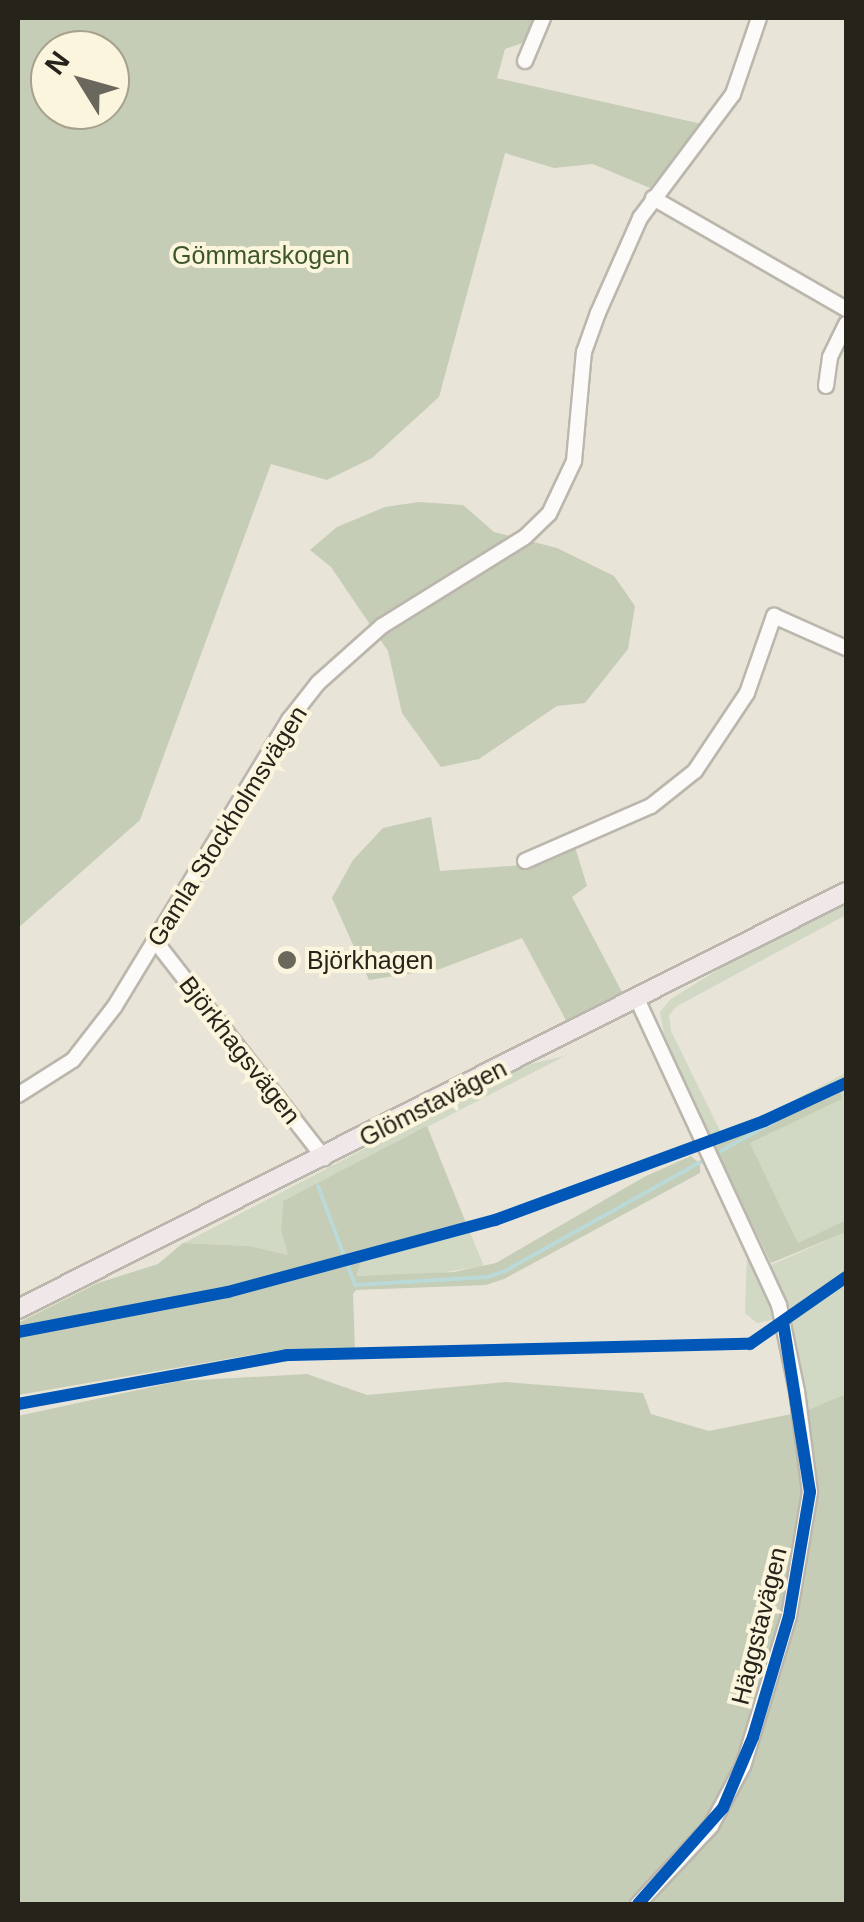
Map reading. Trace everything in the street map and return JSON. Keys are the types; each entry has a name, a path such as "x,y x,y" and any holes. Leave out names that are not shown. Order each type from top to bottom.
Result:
{"main road":[{"name":"Glömstavägen","path":"18,1309 846,892"}],"street":[{"path":"525,60 543,18"},
{"name":"Gamla Stockholmsvägen","path":"18,1095 82,1049 156,942 289,720 318,684 392,619 525,537 550,514 574,460 584,352 636,228 653,198 733,94 758,18"},
{"path":"653,198 846,310"},
{"path":"826,386 830,356 846,324"},
{"path":"525,861 651,806 694,771 747,692 774,616 846,648"},
{"name":"Björkhagsvägen","path":"156,942 324,1158"},
{"name":"Häggstavägen","path":"637,999 774,1289 798,1390 810,1492 790,1616 743,1766 710,1826 638,1904"}],"green space":[{"name":"Gömmarskogen","path":"18,18 533,18 525,42 505,49 497,78 702,124 650,188 593,164 554,168 505,153 439,397 372,458 327,480 271,464 140,820 18,928"},
{"path":"419,502 463,505 494,532 557,548 614,576 635,606 628,649 585,703 557,706 479,759 441,767 402,713 388,651 331,567 310,550 337,527 385,507"},
{"path":"431,817 440,871 538,864 575,847 587,886 572,897 623,994 568,1024 522,938 440,969 369,980 332,898 353,860 383,828"},
{"path":"846,901 846,915 677,1006 669,1015 671,1031 723,1137 846,1073 846,1220 798,1243 750,1143 841,1099 751,1127 714,1147 664,1034 660,1012 671,999 719,969"},
{"path":"565,1056 283,1201 281,1231 288,1255 250,1246 184,1243 493,1082 531,1064"},
{"path":"838,1082 842,1099 750,1143 798,1243 846,1220 846,1232 771,1263 714,1147"},
{"path":"427,1126 466,1223 440,1228 362,1259 356,1276 454,1272 496,1263 644,1177 691,1156 700,1164 700,1173 504,1279 486,1285 356,1290 355,1350 280,1350 18,1395 18,1323 98,1283 158,1264 183,1243 250,1246 288,1255 281,1231 283,1201"},
{"path":"466,1223 484,1266 433,1274 355,1276 362,1259 440,1228"},
{"path":"846,1232 846,1274 787,1313 769,1266"},
{"path":"747,1252 776,1318 768,1321 757,1323 745,1313"},
{"path":"846,1281 846,1394 806,1412 790,1321"},
{"path":"307,1374 367,1395 506,1382 643,1393 651,1414 709,1431 806,1411 846,1394 846,1904 18,1904 18,1416 179,1381"}],"waterway":[{"path":"721,1151 846,1081"},
{"path":"318,1186 355,1285 488,1277 703,1161"}],"cycle path":[{"path":"18,1332 228,1292 495,1220 764,1121 846,1083"},
{"path":"18,1404 287,1355 750,1344 846,1277"},
{"path":"638,1904 723,1808 753,1737 789,1616 810,1492 783,1322"}],"place":[{"name":"Björkhagen","path":"287,960"}]}
